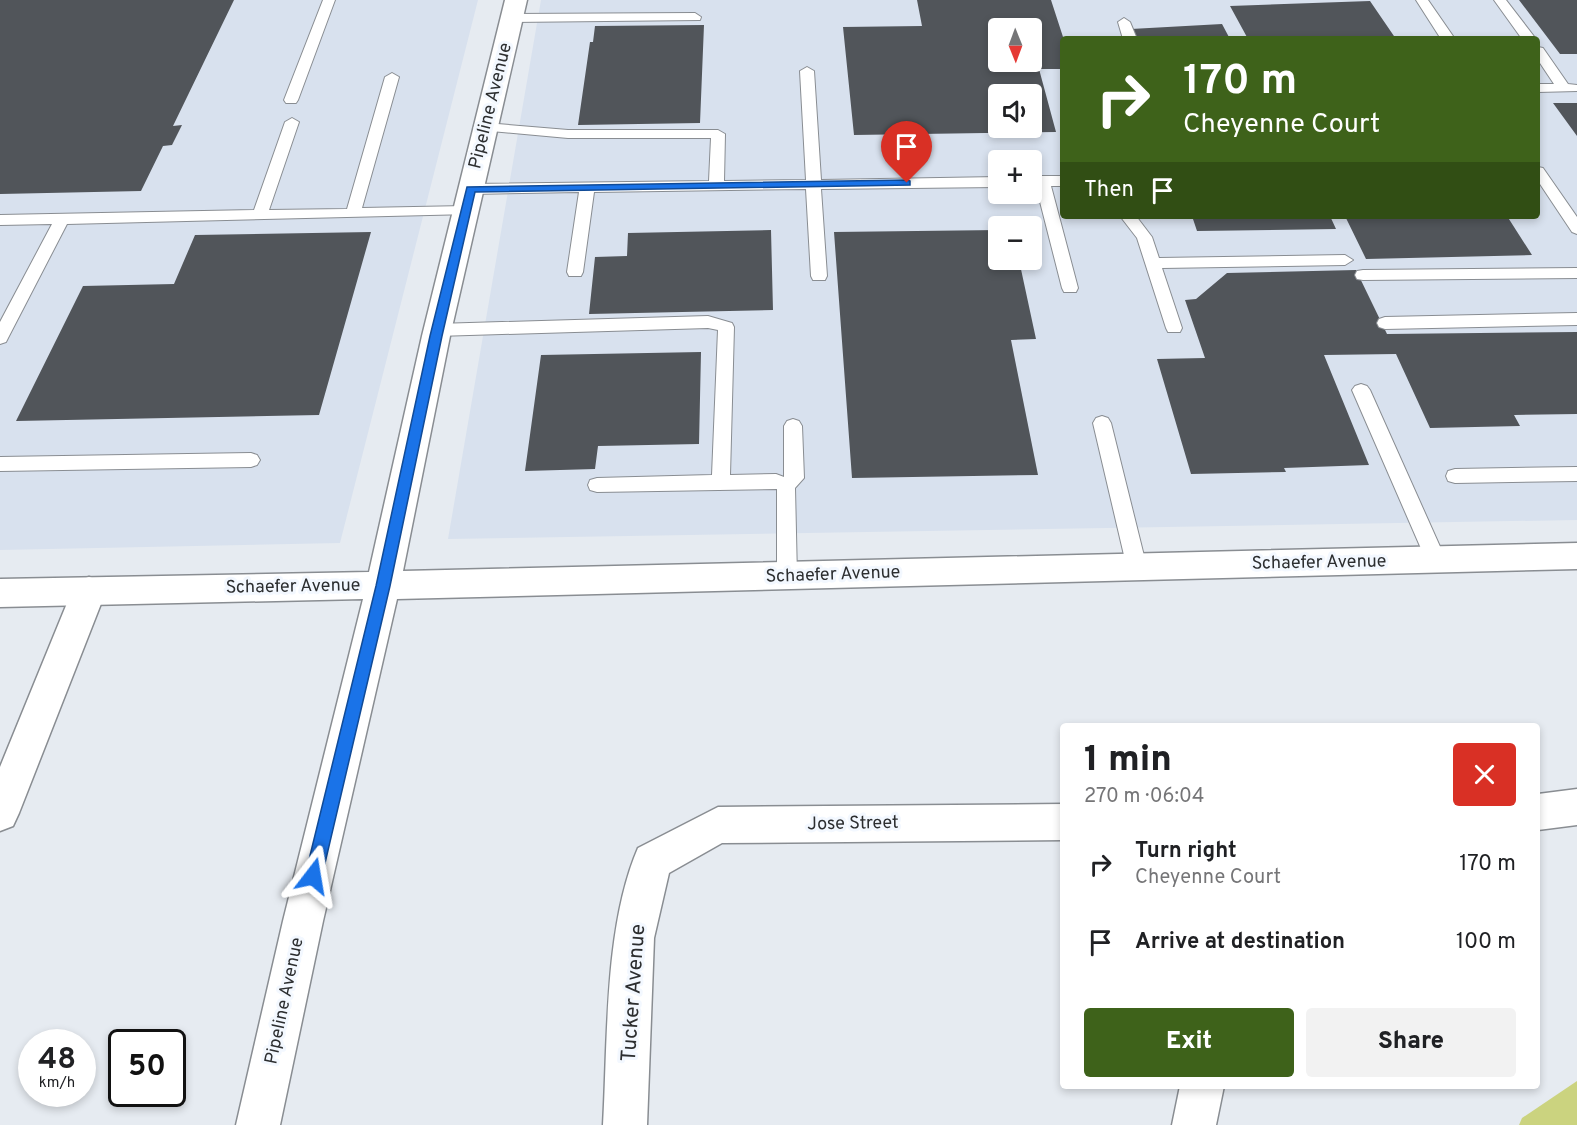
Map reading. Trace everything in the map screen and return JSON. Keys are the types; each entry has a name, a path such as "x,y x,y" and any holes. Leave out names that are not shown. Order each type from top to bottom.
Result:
{"main road":[{"name":"Pipeline Avenue","path":"258,1125 303,921 383,586 437,330 514,9"},
{"name":"Schaefer Avenue","path":"0,593 383,586 1577,556"},
{"path":"0,813 89,591"},
{"path":"1540,812 1577,807"},
{"name":"Jose Street","path":"652,861 718,825 1060,822"},
{"name":"Tucker Avenue","path":"625,1125 634,938 652,861"},
{"path":"1194,1125 1201,1089"}],"lane":[{"path":"291,100 329,0"},
{"path":"1422,0 1446,36"},
{"path":"1500,0 1527,36"},
{"path":"514,9 695,17"},
{"path":"1124,22 1129,36"},
{"path":"1540,53 1571,88"},
{"path":"807,71 819,276"},
{"path":"353,213 392,77"},
{"path":"1540,88 1571,88"},
{"path":"260,215 292,122"},
{"path":"485,127 568,134 718,134 716,186"},
{"path":"1540,174 1577,229"},
{"path":"1042,181 1060,181"},
{"path":"0,220 353,213 587,188 988,182"},
{"path":"575,272 587,188"},
{"path":"1042,197 1070,288"},
{"path":"0,338 62,219"},
{"path":"1130,219 1144,237 1174,328"},
{"path":"1153,263 1345,260"},
{"path":"1363,275 1577,273"},
{"path":"1385,323 1577,319"},
{"path":"437,330 708,322 726,327 722,482"},
{"path":"1361,390 1436,560"},
{"path":"1102,423 1137,568"},
{"path":"786,485 795,478 793,426"},
{"path":"0,464 251,460"},
{"path":"1455,476 1577,474"},
{"path":"597,484 776,481 786,485"},
{"path":"786,485 787,576"}],"shaded area":[{"path":"0,0 478,0 340,543 0,550"},
{"path":"541,0 1577,0 1577,520 448,539"}],"green space":[{"path":"1577,1081 1577,1125 1519,1125 1522,1118"}],"building":[{"path":"0,0 234,0 173,126 182,125 172,145 163,146 141,191 0,194"},
{"path":"917,0 1051,0 1063,36 1060,36 1060,69 1042,69 1042,18 988,18 988,72 1040,72 1056,132 1042,132 1042,84 988,84 988,133 854,135 843,27 922,26"},
{"path":"1519,0 1577,0 1577,54 1560,54"},
{"path":"1370,1 1394,36 1246,36 1230,6"},
{"path":"1222,24 1228,36 1134,36 1131,29"},
{"path":"704,25 700,123 578,125 590,42 593,42 595,26"},
{"path":"1553,103 1577,103 1577,136"},
{"path":"1193,219 1331,219 1336,229 1197,231"},
{"path":"1346,219 1509,219 1532,255 1366,259"},
{"path":"771,230 773,310 589,314 595,257 627,256 628,233"},
{"path":"988,230 988,270 1021,270 1036,339 1011,340 1038,475 852,478 834,232"},
{"path":"371,232 319,415 16,421 83,286 174,284 195,235"},
{"path":"1356,270 1387,334 1577,332 1577,414 1514,415 1520,426 1430,428 1396,354 1324,355 1369,465 1284,468 1286,472 1191,474 1157,359 1205,358 1185,300 1196,299 1227,273"},
{"path":"701,352 699,444 598,446 595,469 525,471 541,355"}],"route":[{"path":"313,876 383,586 436,336 471,189 907,183"}]}
